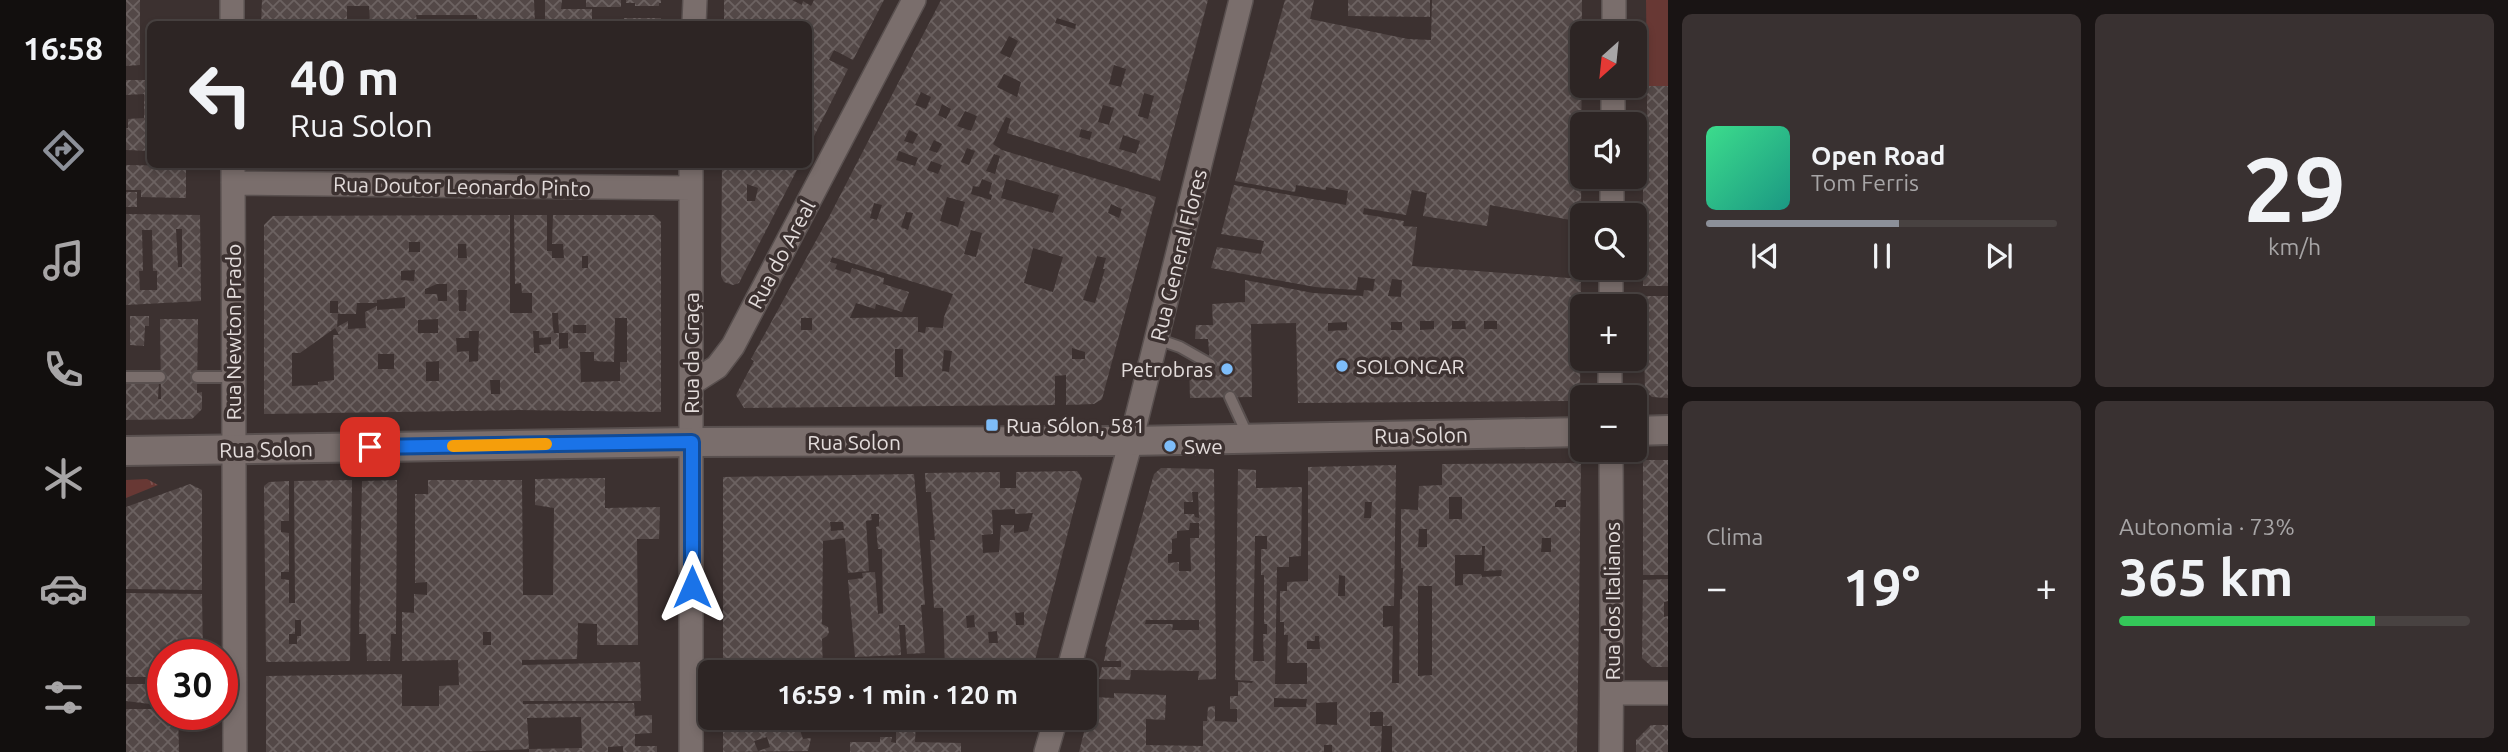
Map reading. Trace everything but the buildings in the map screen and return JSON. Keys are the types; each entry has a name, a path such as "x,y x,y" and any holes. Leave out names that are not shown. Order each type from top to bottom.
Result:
{"street":[{"path":"232,0 232,21"},
{"path":"694,21 695,0"},
{"name":"Rua do Areal","path":"692,383 717,367 733,346 914,0"},
{"name":"Rua General Flores","path":"1071,660 1131,441 1241,0"},
{"path":"1614,0 1614,21"},
{"name":"Rua da Graça","path":"691,168 691,752"},
{"name":"Rua Doutor Leonardo Pinto","path":"233,174 691,188"},
{"name":"Rua Newton Prado","path":"233,174 235,752"},
{"path":"1647,431 1668,430"},
{"name":"Rua Solon","path":"126,450 692,442 1131,441 1570,432"},
{"name":"Rua dos Italianos","path":"1611,462 1611,752"},
{"path":"1612,693 1668,692"},
{"path":"1046,752 1052,730"}],"lane":[{"path":"1157,339 1180,347 1209,364"},
{"path":"126,377 160,377"},
{"path":"197,377 233,377"},
{"path":"1230,397 1249,439"}],"green space":[{"path":"1646,0 1668,0 1668,86 1647,86"},
{"path":"147,479 158,485 126,498 126,480"}],"slow traffic":[{"path":"453,446 546,444"}],"place":[{"name":"SOLONCAR","path":"1342,366"},
{"name":"Petrobras","path":"1227,369"},
{"name":"Rua Sólon, 581","path":"992,425"},
{"name":"Swe","path":"1170,446"}],"route":[{"path":"370,447 692,442 692,587"}]}
